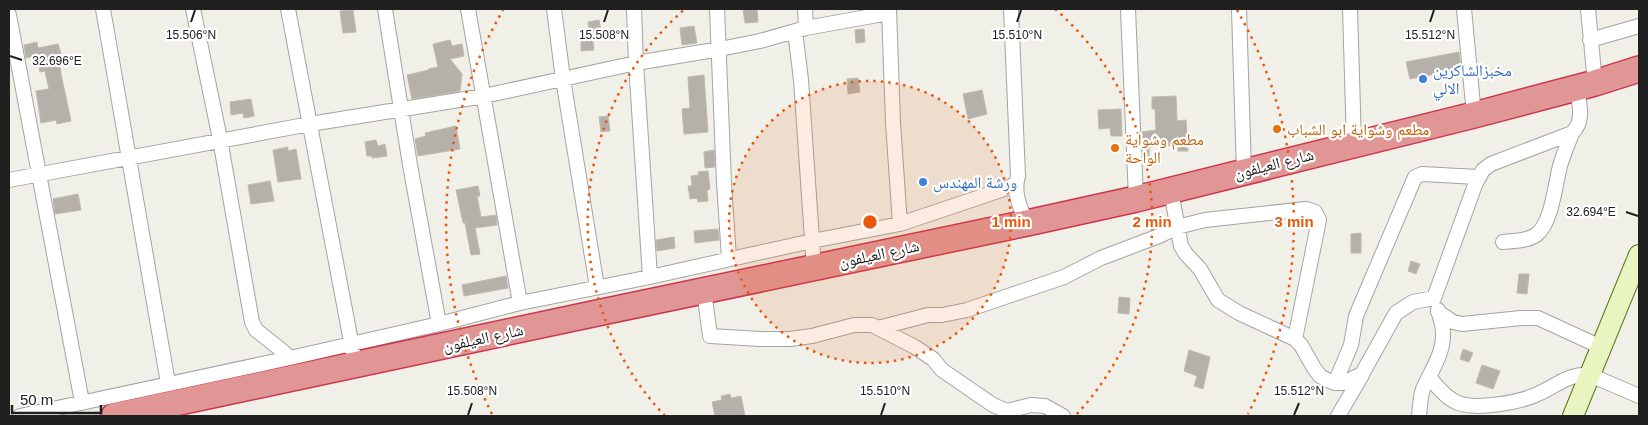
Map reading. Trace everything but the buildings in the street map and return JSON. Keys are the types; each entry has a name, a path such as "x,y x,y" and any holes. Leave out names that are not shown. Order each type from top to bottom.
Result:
{"highway":[{"name":"شارع العيلفون","path":"114,416 354,354 602,312 1136,199 1474,115 1639,69"}],"street":[{"path":"103,9 168,383"},
{"path":"193,9 220,139 252,322 256,330 290,358"},
{"path":"288,9 354,354"},
{"path":"385,9 410,165 439,324"},
{"path":"468,9 520,303"},
{"path":"554,9 563,79 598,287"},
{"path":"634,9 650,276"},
{"path":"717,9 724,184 730,258"},
{"path":"805,9 801,30 801,80 814,268"},
{"path":"1011,9 1018,176 1016,183 1017,202 1027,223"},
{"path":"1128,9 1136,199"},
{"path":"1239,9 1244,172"},
{"path":"1350,9 1354,144"},
{"path":"1464,9 1474,115"},
{"path":"1419,416 1420,401 1436,363 1444,332 1434,298 1478,177 1491,164 1572,133 1578,128 1586,85 1590,40 1588,9"},
{"path":"9,180 220,139 484,96 636,63 760,41 889,11 893,123 900,224"},
{"path":"9,15 82,402"},
{"path":"1590,40 1639,26"},
{"path":"1502,242 1527,239 1537,234 1541,229 1548,217 1560,164 1572,133"},
{"path":"1335,383 1352,345 1356,316 1415,178 1422,174 1478,177"},
{"path":"20,416 290,358 354,354 439,324 520,303 812,240 900,224 1010,187 1016,183"},
{"path":"1171,191 1181,246 1200,269 1218,300 1239,313 1295,338 1320,376 1335,383 1349,381 1362,374"},
{"path":"878,328 928,315 942,315 967,310 1064,277 1101,258 1159,236 1177,226 1205,220 1306,209 1315,212 1319,220 1295,338"},
{"path":"1573,416 1639,255"},
{"path":"704,291 710,336 790,339 812,336 854,325 872,326 915,347 933,359 942,370 993,405 1007,411 1031,405 1045,406 1063,416"},
{"path":"1338,416 1396,313 1413,302 1434,298"},
{"path":"1438,312 1452,322 1462,324 1538,318 1601,347"},
{"path":"1429,377 1453,401 1479,406 1528,398 1574,376 1590,375 1639,396"}],"place":[{"name":"مخبزالشاكرين الالي","path":"1423,79"},
{"name":"مطعم وشواية ابو الشباب","path":"1277,129"},
{"name":"مطعم وشواية الواحة","path":"1115,148"},
{"name":"ورشة المهندس","path":"923,182"}]}
